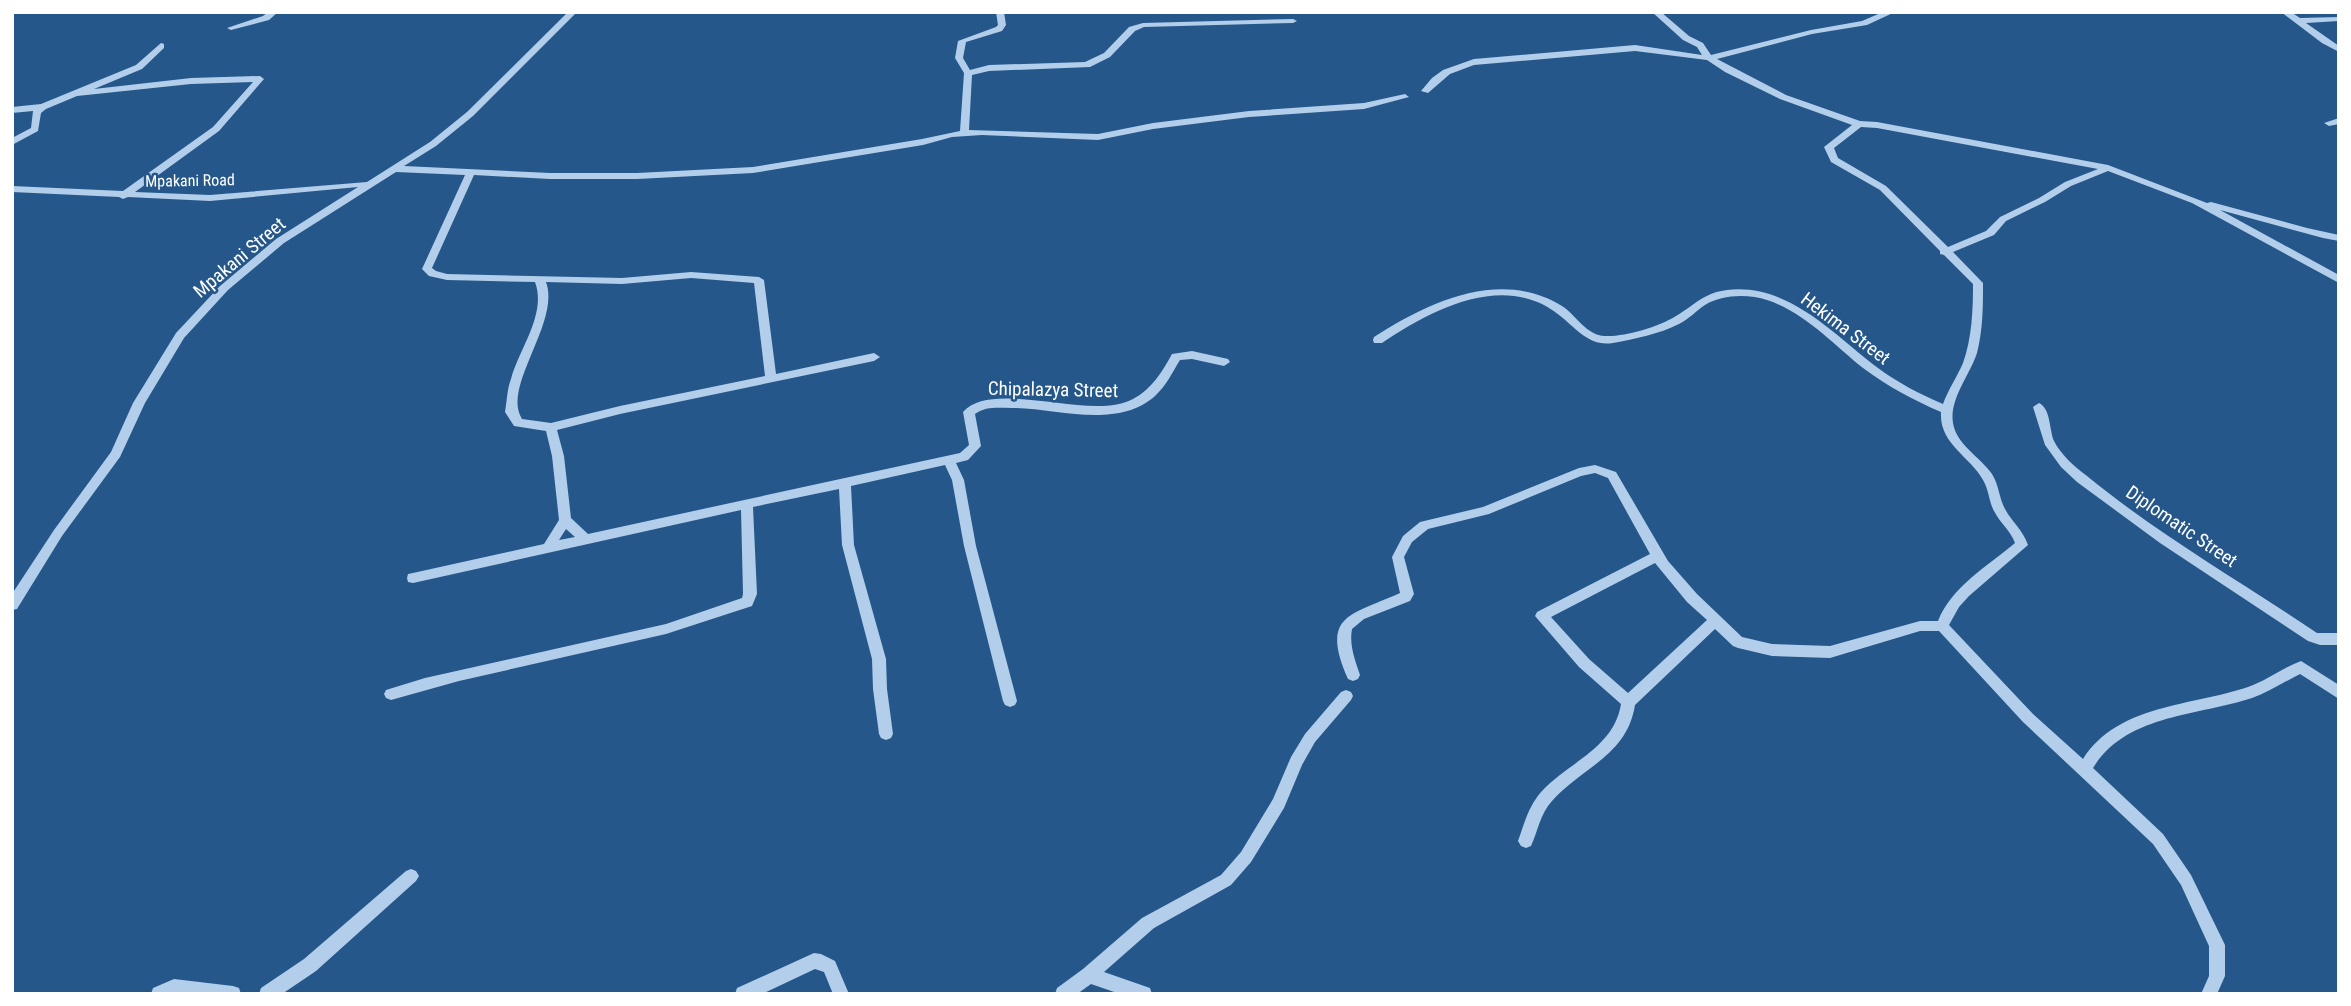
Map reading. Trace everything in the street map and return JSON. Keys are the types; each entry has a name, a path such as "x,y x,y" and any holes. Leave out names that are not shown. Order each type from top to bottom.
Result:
{"street":[{"path":"231,28 266,18 274,12"},
{"name":"Mpakani Street","path":"12,605 58,533 116,454 139,404 180,335 224,288 280,241 368,183 397,169 470,114 573,12"},
{"path":"964,133 968,74 959,58 962,41 999,29 1002,25 1000,12"},
{"path":"1656,12 1686,38 1700,45 1709,58 1783,97 1859,124 1877,125 2108,168 2195,201 2339,280"},
{"path":"1425,91 1434,79 1455,66 1635,48 1709,58 1736,54 1811,32 1864,23 1891,12"},
{"path":"2285,12 2316,37 2339,50"},
{"path":"2299,21 2339,19"},
{"path":"968,74 989,68 1087,65 1107,54 1132,29 1143,25 1293,21"},
{"path":"12,142 35,129 37,112 43,107 139,67 161,46"},
{"path":"72,94 191,81 260,79 216,129 123,197"},
{"path":"397,169 593,177 738,171 982,131 1098,137 1153,126 1249,114 1364,106 1405,97"},
{"path":"12,110 43,107"},
{"path":"1859,124 1829,148 1834,160 1883,188 1944,252 1978,283 1976,334 1969,361 1946,410 1948,428 1993,486 1997,505 2019,534 2022,545 1962,594 1942,626"},
{"path":"1944,252 1990,233 1998,222 2068,184 2108,168"},
{"path":"471,172 427,269 433,274 447,277 622,281 691,275 759,280 771,377"},
{"name":"Mpakani Road","path":"12,189 58,189 123,197 210,198 368,183"},
{"path":"2195,201 2257,216 2298,231 2339,238"},
{"path":"539,279 544,286 544,298 515,380 512,412 518,423 551,427 771,377 874,357"},
{"name":"Hekima Street","path":"1378,340 1404,321 1439,306 1501,291 1526,294 1550,304 1592,338 1606,341 1658,329 1681,318 1709,298 1752,295 1781,302 1892,383 1946,410"},
{"name":"Chipalazya Street","path":"949,460 964,457 975,446 969,412 981,404 1122,410 1145,399 1168,373 1176,357 1192,355 1224,362"},
{"name":"Diplomatic Street","path":"2039,407 2044,431 2052,448 2094,489 2170,545 2241,588 2313,637 2339,639"},
{"path":"548,548 565,520 558,456 551,427"},
{"path":"413,578 949,460 958,480 970,547 1010,701"},
{"path":"1353,675 1342,641 1342,630 1354,619 1405,597 1407,594 1398,557 1407,539 1424,525 1485,511 1579,472 1595,469 1612,475 1657,556 1715,621 1738,642 1754,647 1805,653 1830,652 1920,626 1942,626 2028,718 2158,839 2186,880 2217,945 2217,976 2209,994"},
{"path":"845,482 848,545 879,659 886,733"},
{"path":"391,694 439,679 669,628 747,603 750,594 747,504"},
{"path":"565,520 586,540"},
{"path":"1628,702 1584,663 1542,615 1657,556"},
{"path":"1526,841 1533,817 1544,800 1610,743 1628,712 1628,702 1715,621"},
{"path":"2085,770 2089,760 2098,751 2134,723 2155,714 2214,703 2255,691 2301,667 2339,693"},
{"path":"1063,994 1148,923 1227,880 1246,858 1279,803 1296,762 1310,738 1346,696"},
{"path":"267,994 310,965 411,876"},
{"path":"743,994 814,961 825,961 831,966 841,994"},
{"path":"1089,975 1144,994"},
{"path":"159,994 174,987 233,994"}]}
